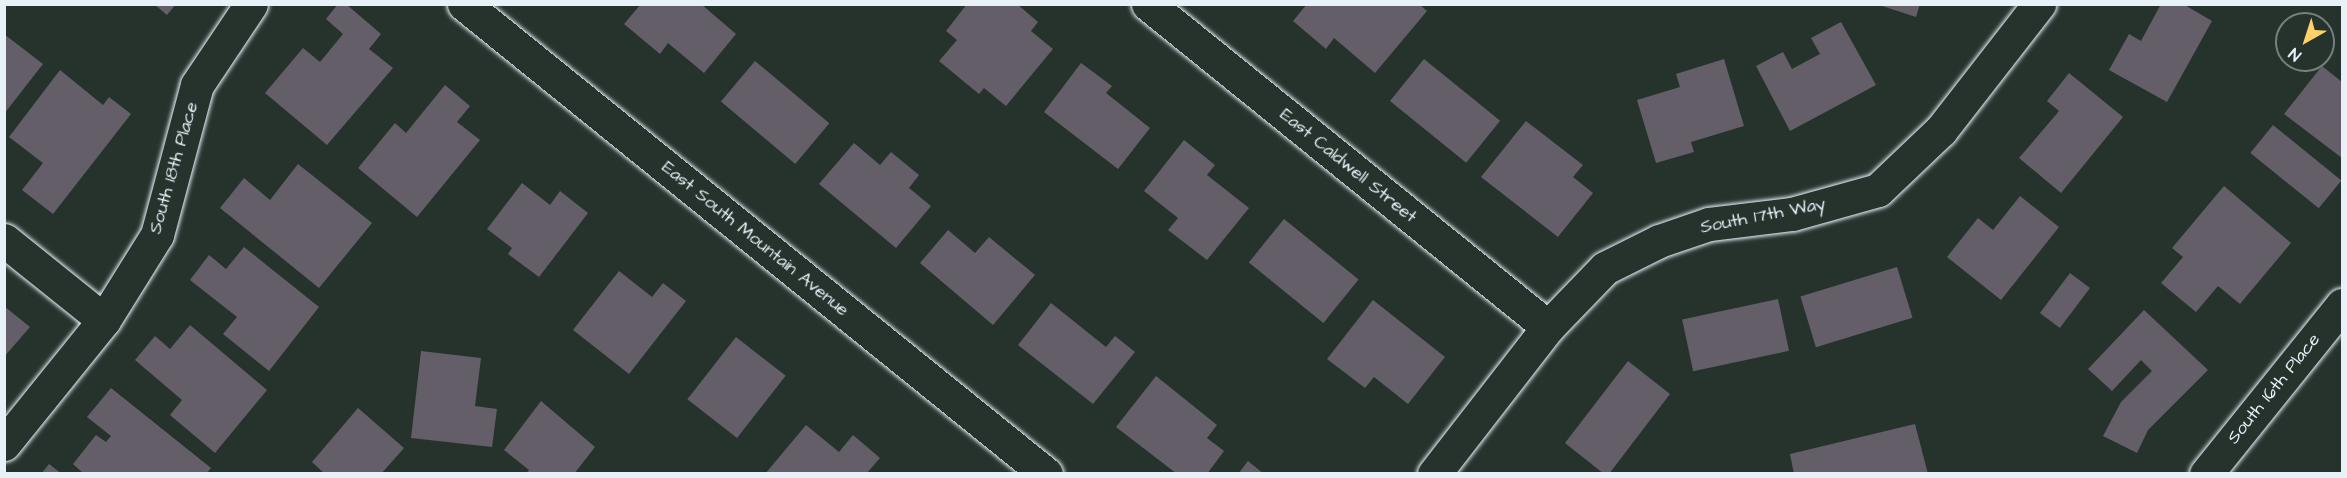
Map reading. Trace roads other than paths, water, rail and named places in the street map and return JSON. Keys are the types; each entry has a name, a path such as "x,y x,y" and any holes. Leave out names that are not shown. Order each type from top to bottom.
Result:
{"street":[{"name":"South 18th Place","path":"4,444 104,320 157,235 197,85 251,4"},
{"name":"East South Mountain Avenue","path":"464,4 1046,474"},
{"name":"East Caldwell Street","path":"1148,4 1548,327"},
{"name":"South 17th Way","path":"1434,474 1548,327 1605,268 1659,241 1708,224 1792,214 1878,190 1941,130 2039,4"},
{"path":"4,240 104,320"},
{"name":"South 16th Place","path":"2206,474 2343,305"}]}
